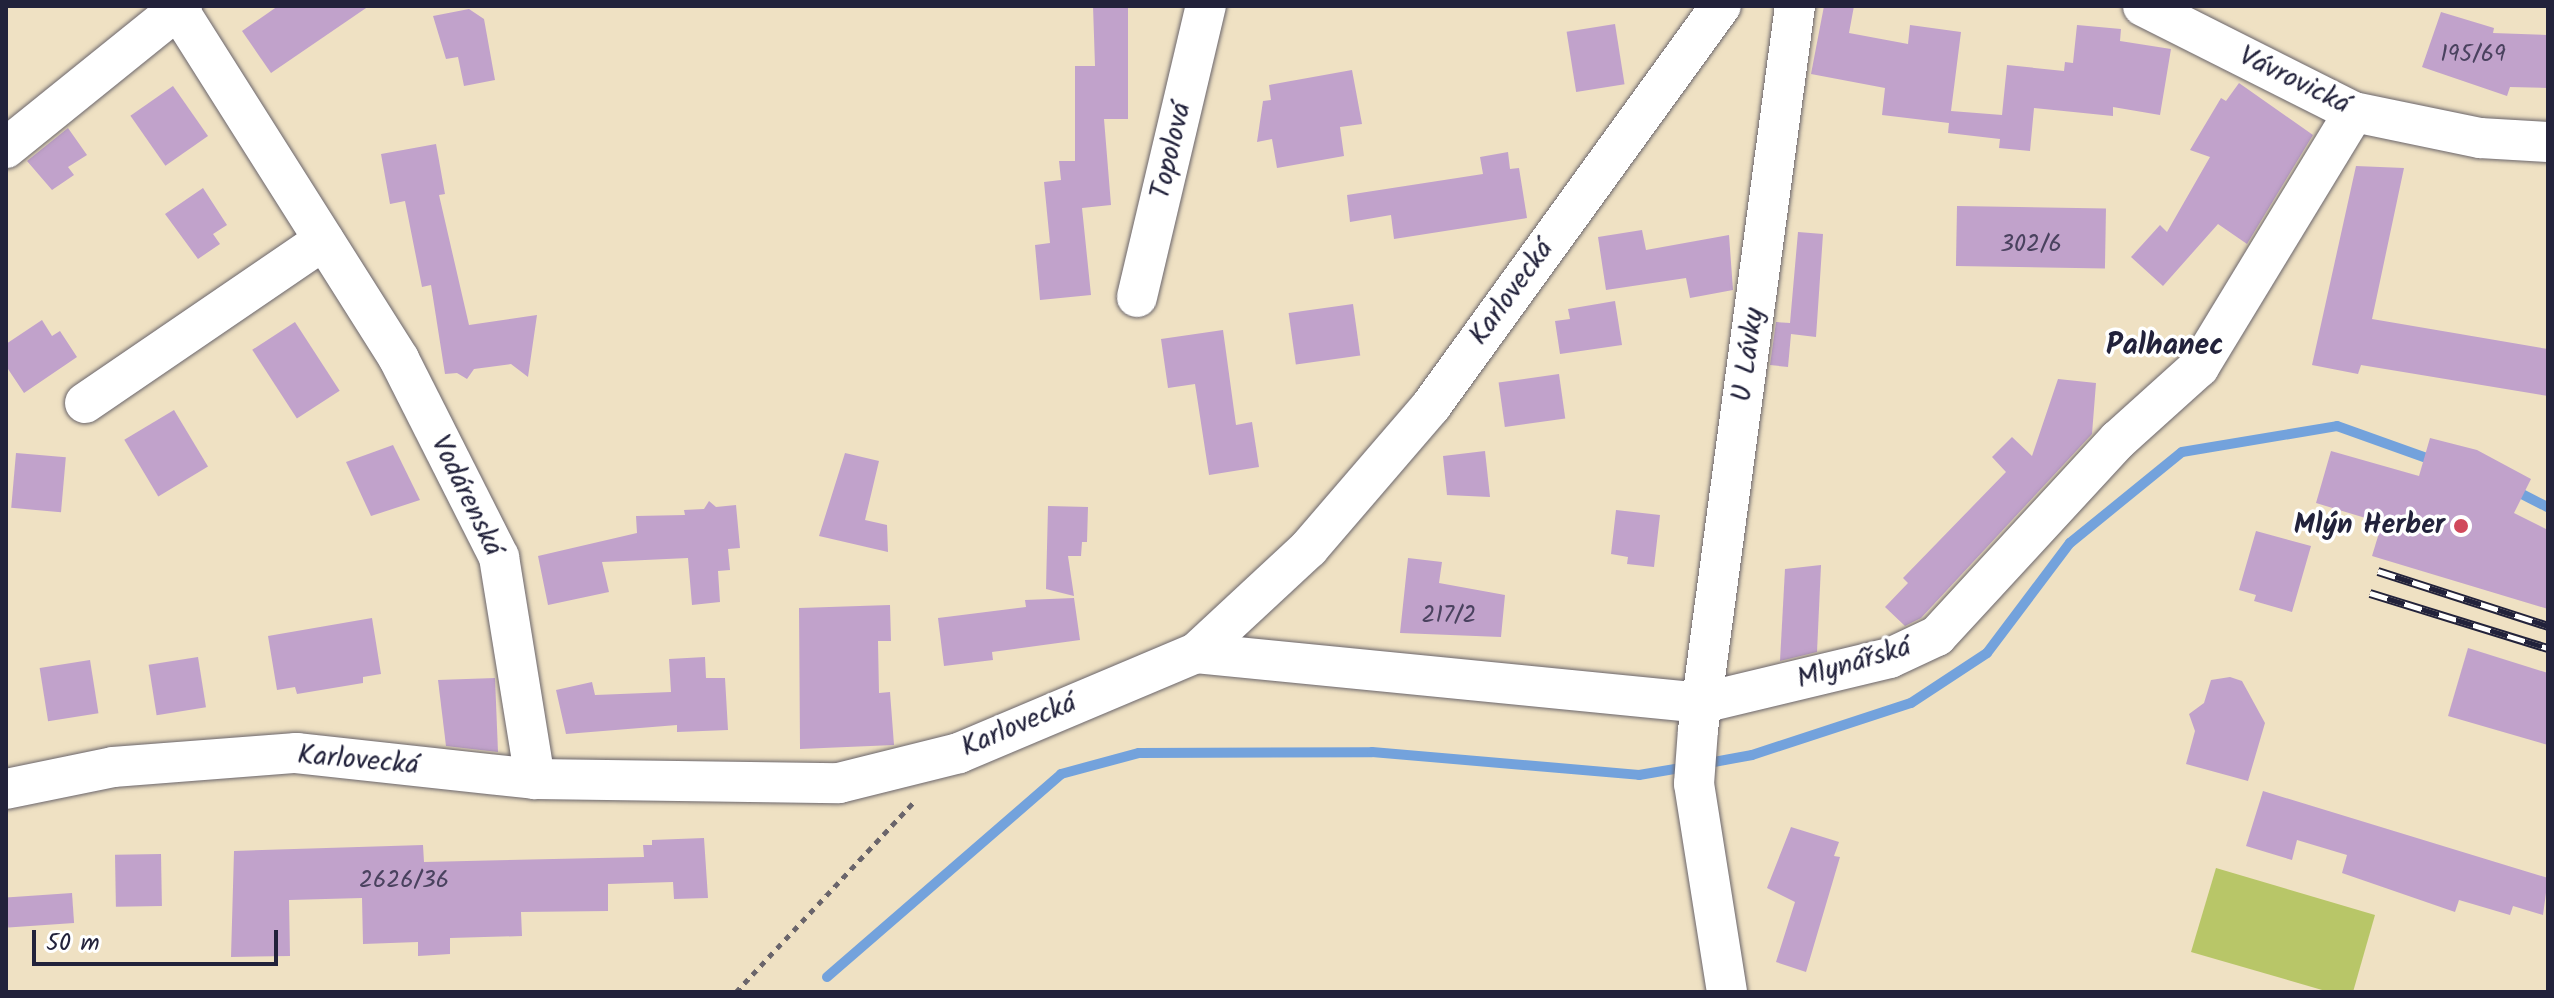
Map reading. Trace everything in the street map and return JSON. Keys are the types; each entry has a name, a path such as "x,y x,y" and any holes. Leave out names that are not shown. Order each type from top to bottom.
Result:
{"street":[{"name":"Topolová","path":"1137,297 1206,6"},
{"name":"Karlovecká","path":"6,789 113,767 296,753 535,779 839,783 959,753 1196,653 1309,548 1431,406 1721,6"},
{"name":"U Lávky","path":"1727,992 1694,784 1700,717 1795,6"},
{"name":"Vávrovická","path":"2143,6 2354,112 2480,138 2548,142"},
{"name":"Vodárenská","path":"6,148 178,7 399,359 499,557 535,779"},
{"name":"Mlynářská","path":"1196,653 1700,717 1844,672 1937,636 2118,440 2199,367 2354,112"},
{"path":"85,403 324,240"}],"path":[{"path":"736,992 917,798"}],"green space":[{"path":"2216,868 2375,915 2353,992 2329,992 2191,952"}],"building":[{"path":"278,6 369,6 271,73 242,31"},
{"path":"1093,6 1128,6 1128,119 1104,119 1111,205 1082,208 1091,295 1040,300 1035,245 1050,243 1044,182 1061,180 1059,161 1075,161 1075,66 1095,66"},
{"path":"1824,6 1854,6 1849,33 1908,44 1910,25 1961,32 1951,111 2002,115 2007,65 2064,71 2065,62 2073,63 2077,25 2121,29 2120,41 2171,49 2160,115 2113,107 2113,116 2034,108 2030,151 1999,148 2000,139 1948,133 1949,123 1882,115 1885,88 1811,74"},
{"path":"469,9 484,19 495,80 464,86 458,57 446,59 433,16"},
{"path":"2441,12 2494,28 2493,33 2548,35 2548,88 2510,87 2507,96 2422,67"},
{"path":"1615,24 1625,84 1576,92 1567,32"},
{"path":"1352,70 1362,124 1340,127 1344,156 1277,168 1272,139 1257,142 1263,101 1271,100 1269,85"},
{"path":"2239,83 2313,135 2247,244 2218,224 2163,286 2131,257 2160,225 2167,232 2210,157 2190,150 2221,98 2226,101"},
{"path":"173,86 208,136 165,166 130,116"},
{"path":"68,128 87,155 68,167 74,175 52,190 27,161"},
{"path":"436,144 445,194 439,195 469,325 537,315 528,377 511,364 474,369 467,379 457,373 445,374 431,285 422,287 405,201 390,204 381,154"},
{"path":"1508,152 1510,169 1519,168 1527,218 1394,239 1391,215 1350,222 1347,195 1483,174 1480,157"},
{"path":"2356,166 2404,168 2372,319 2548,349 2548,396 2361,365 2358,374 2312,365"},
{"path":"203,188 227,225 213,234 220,244 198,259 165,214"},
{"path":"1957,206 2106,209 2105,269 1956,266"},
{"path":"1642,230 1646,250 1729,235 1733,290 1690,298 1686,278 1606,290 1598,237"},
{"path":"1798,232 1823,234 1816,337 1791,334 1788,367 1770,365 1776,322 1790,323"},
{"path":"1615,301 1622,345 1560,354 1555,321 1570,319 1568,309"},
{"path":"1353,304 1360,355 1296,365 1289,313"},
{"path":"42,320 52,336 60,331 77,357 24,393 6,366 6,344"},
{"path":"295,322 340,391 297,419 252,350"},
{"path":"1223,330 1236,425 1252,422 1259,467 1209,475 1195,384 1168,388 1161,339"},
{"path":"1559,374 1565,419 1505,427 1499,382"},
{"path":"2058,379 2096,383 2092,434 1921,618 1905,626 1885,607 1908,583 1903,578 2006,472 1992,457 2012,437 2032,456"},
{"path":"174,410 208,467 158,496 124,440"},
{"name":"Mlýn Herber","path":"2430,438 2477,450 2531,479 2514,513 2548,530 2548,609 2372,556 2382,523 2316,503 2331,451 2419,476"},
{"path":"393,445 420,500 371,516 346,462"},
{"path":"1485,451 1490,497 1447,495 1443,456"},
{"path":"16,453 66,457 61,512 11,508"},
{"path":"845,453 879,461 865,520 887,525 888,552 819,536"},
{"path":"709,501 716,507 736,505 740,548 728,549 730,570 718,571 720,602 692,605 688,558 602,562 609,592 548,605 538,556 637,533 636,516 685,515 684,510 704,509"},
{"path":"1048,506 1088,507 1087,542 1082,542 1081,556 1068,556 1074,596 1046,589"},
{"path":"1616,510 1660,515 1654,567 1627,564 1628,557 1611,554"},
{"path":"2256,531 2311,546 2292,612 2254,601 2256,595 2239,590"},
{"path":"1408,558 1442,562 1439,583 1505,595 1501,637 1400,633"},
{"path":"1821,565 1817,652 1780,661 1785,569"},
{"path":"1074,598 1080,640 992,652 993,660 944,666 938,618 1026,607 1025,600"},
{"path":"890,605 891,641 878,641 879,693 890,692 894,745 800,749 799,608"},
{"path":"372,618 381,674 363,677 363,683 297,694 295,687 277,690 268,636"},
{"path":"2468,648 2548,673 2548,745 2448,716"},
{"path":"198,657 206,707 157,715 149,665"},
{"path":"705,657 706,678 725,678 728,730 677,732 677,725 566,734 556,690 592,682 595,695 671,692 669,659"},
{"path":"90,660 98,713 48,721 40,668"},
{"path":"2230,677 2242,681 2265,723 2248,781 2186,764 2195,731 2189,714 2204,703 2211,680"},
{"path":"495,678 498,752 446,746 438,680"},
{"path":"2263,791 2548,878 2543,915 2513,906 2510,915 2459,900 2455,912 2342,873 2347,855 2297,840 2292,860 2246,846"},
{"path":"1791,827 1839,842 1834,856 1840,857 1806,972 1776,962 1795,902 1767,888"},
{"path":"704,838 708,898 674,899 673,882 608,884 608,911 521,912 522,936 450,938 450,954 418,956 418,942 363,944 362,898 289,900 290,956 231,957 234,851 423,845 424,862 644,857 643,845 652,845 652,840"},
{"path":"161,854 162,906 116,907 115,855"},
{"path":"72,893 74,923 8,928 6,898"}],"waterway":[{"path":"1703,764 1752,755 1911,703 1987,653 2070,543 2182,452 2337,426 2435,461"},
{"path":"2514,490 2548,507"},
{"path":"827,977 1061,774 1139,753 1372,752 1639,775 1687,767"}],"railway":[{"path":"2378,571 2548,626"},
{"path":"2370,593 2548,648"}],"place":[{"name":"Mlýn Herber","path":"2461,526"}],"district":[{"name":"Palhanec","path":"2165,346"}]}
